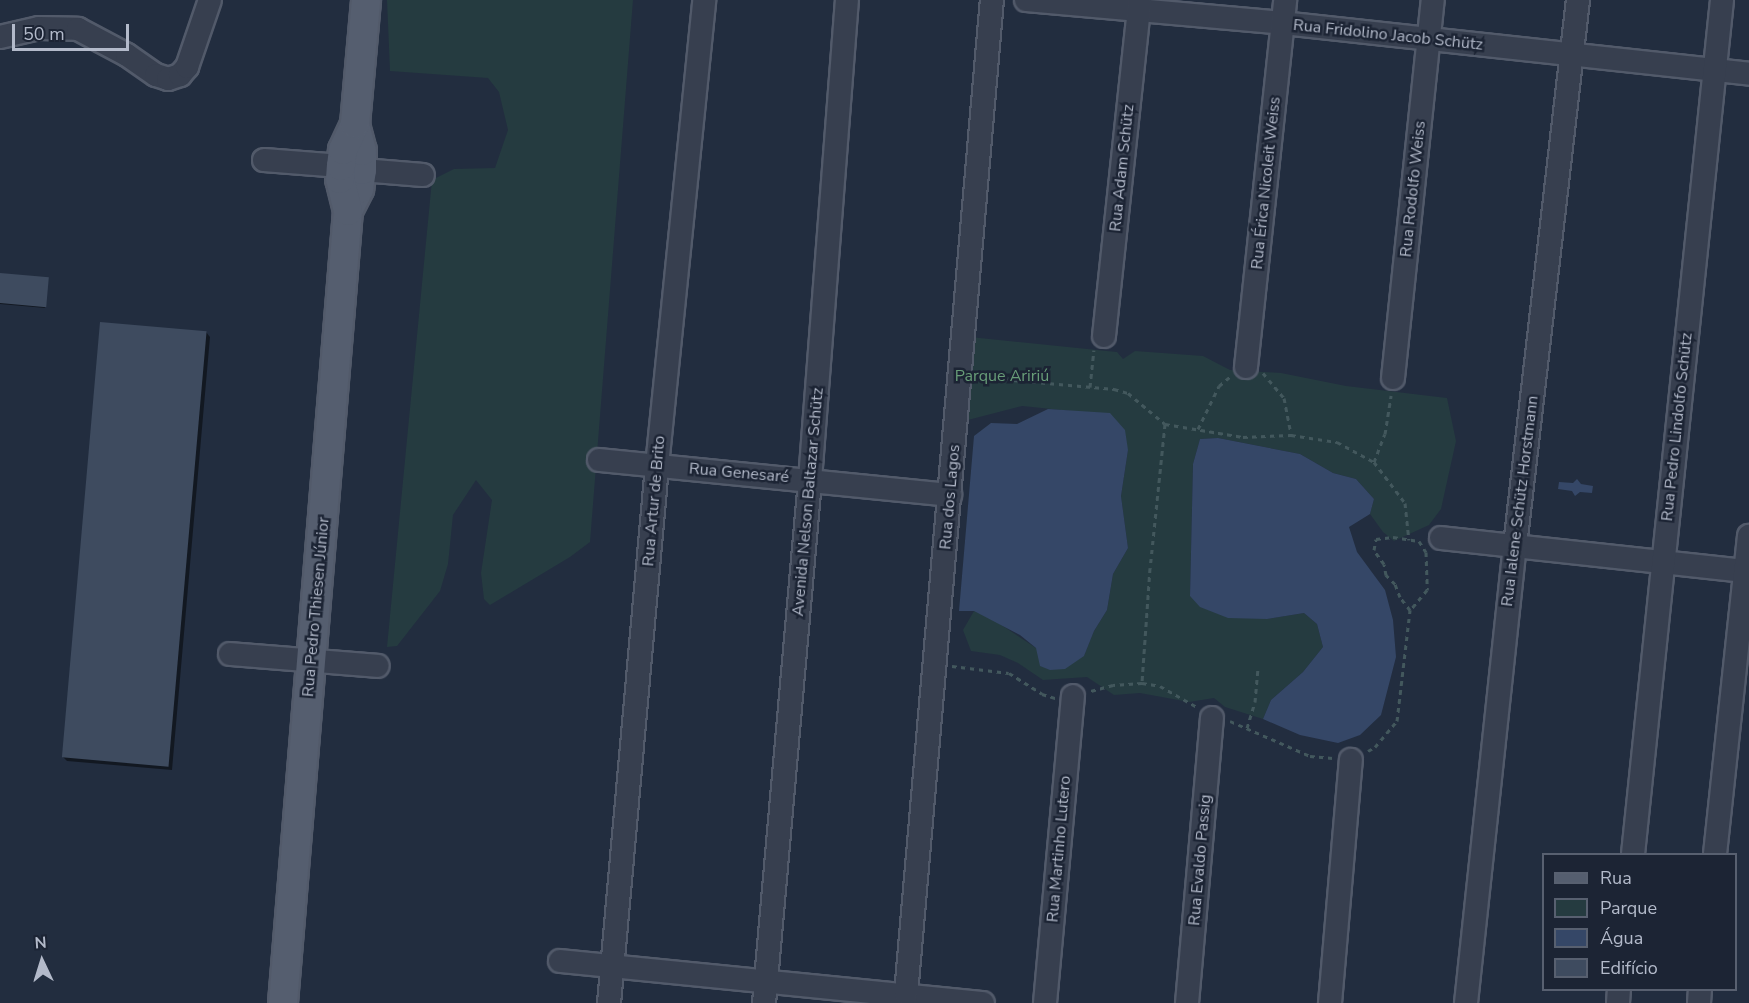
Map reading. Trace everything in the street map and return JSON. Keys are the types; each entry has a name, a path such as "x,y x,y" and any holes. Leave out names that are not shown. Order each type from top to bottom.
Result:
{"main road":[{"name":"Rua Pedro Thiesen Júnior","path":"283,1003 366,0"}],"street":[{"path":"0,37 39,28 78,29 127,55 156,75 168,79 180,75 187,67 210,0"},
{"name":"Rua Artur de Brito","path":"609,1003 657,466 704,0"},
{"name":"Avenida Nelson Baltazar Schütz","path":"764,1003 810,480 847,0"},
{"name":"Rua dos Lagos","path":"906,994 992,0"},
{"name":"Rua Fridolino Jacob Schütz","path":"1026,0 1139,5 1429,40 1749,74"},
{"name":"Rua Érica Nicoleit Weiss","path":"1246,367 1285,0"},
{"name":"Rua Rodolfo Weiss","path":"1393,378 1433,0"},
{"name":"Rua Ialene Schütz Horstmann","path":"1466,1003 1515,546 1578,0"},
{"name":"Rua Pedro Lindolfo Schütz","path":"1633,853 1722,0"},
{"name":"Rua Adam Schütz","path":"1104,336 1139,5"},
{"path":"264,160 423,175"},
{"name":"Rua Genesaré","path":"599,460 950,495"},
{"path":"1715,853 1749,536"},
{"path":"1441,538 1745,571"},
{"path":"230,654 378,666"},
{"name":"Rua Martinho Lutero","path":"1045,1003 1073,696"},
{"name":"Rua Evaldo Passig","path":"1187,1003 1212,718"},
{"path":"1330,1003 1351,760"},
{"path":"560,961 983,1003"}],"path":[{"path":"1090,387 1094,346 1104,336"},
{"path":"1198,429 1219,386 1246,367 1261,370 1284,398 1292,435"},
{"path":"976,377 1114,388 1128,393 1165,424 1243,437 1292,435 1338,442 1374,462 1405,503 1408,540"},
{"path":"1374,462 1385,434 1393,378"},
{"path":"1142,683 1150,568 1165,424"},
{"path":"959,666 1009,673 1051,698 1073,696 1113,685 1142,683 1160,686 1212,718 1227,719 1310,756 1351,760 1376,747 1397,721 1410,610 1427,590 1426,552 1419,541 1393,537 1376,539 1374,545 1384,564 1386,575 1395,584 1400,597 1410,610"},
{"path":"1247,728 1255,702 1258,667"}],"green space":[{"path":"387,0 633,0 590,542 570,557 490,605 484,599 481,573 492,500 476,480 453,515 448,564 440,591 397,646 387,647 432,180 454,169 495,168 508,130 499,92 488,78 390,71"},
{"name":"Parque Aririú","path":"970,337 1117,352 1123,359 1135,351 1203,356 1230,370 1281,373 1346,386 1447,398 1456,441 1441,509 1429,525 1394,541 1383,532 1370,514 1374,499 1356,479 1333,473 1300,454 1218,438 1200,439 1193,464 1190,596 1267,619 1304,613 1317,624 1323,647 1303,672 1271,700 1263,719 1225,707 1214,698 1189,702 1140,693 1114,695 1087,677 1043,680 1018,663 1000,655 971,651 963,630 974,611 994,620 1036,648 1084,656 1094,631 1107,610 1113,574 1128,548 1121,496 1128,450 1111,415 1022,406 964,421"}],"water":[{"path":"1048,409 1110,413 1125,430 1128,450 1121,496 1128,548 1113,574 1107,610 1094,631 1084,656 1065,669 1050,670 1040,666 1036,648 1020,635 974,611 959,611 974,436 991,423 1017,424"},
{"path":"1218,438 1300,454 1333,473 1356,479 1374,499 1370,514 1349,527 1357,552 1385,590 1393,620 1396,657 1381,715 1360,735 1338,743 1300,735 1263,719 1271,700 1303,672 1323,647 1317,624 1304,613 1267,619 1228,618 1200,607 1190,596 1193,464 1200,439"},
{"path":"1577,479 1581,484 1593,486 1592,493 1580,492 1575,496 1572,491 1558,489 1559,482 1573,483"}],"building":[{"path":"0,273 49,277 46,307 0,303"},
{"path":"100,322 207,331 169,767 62,757"}]}
